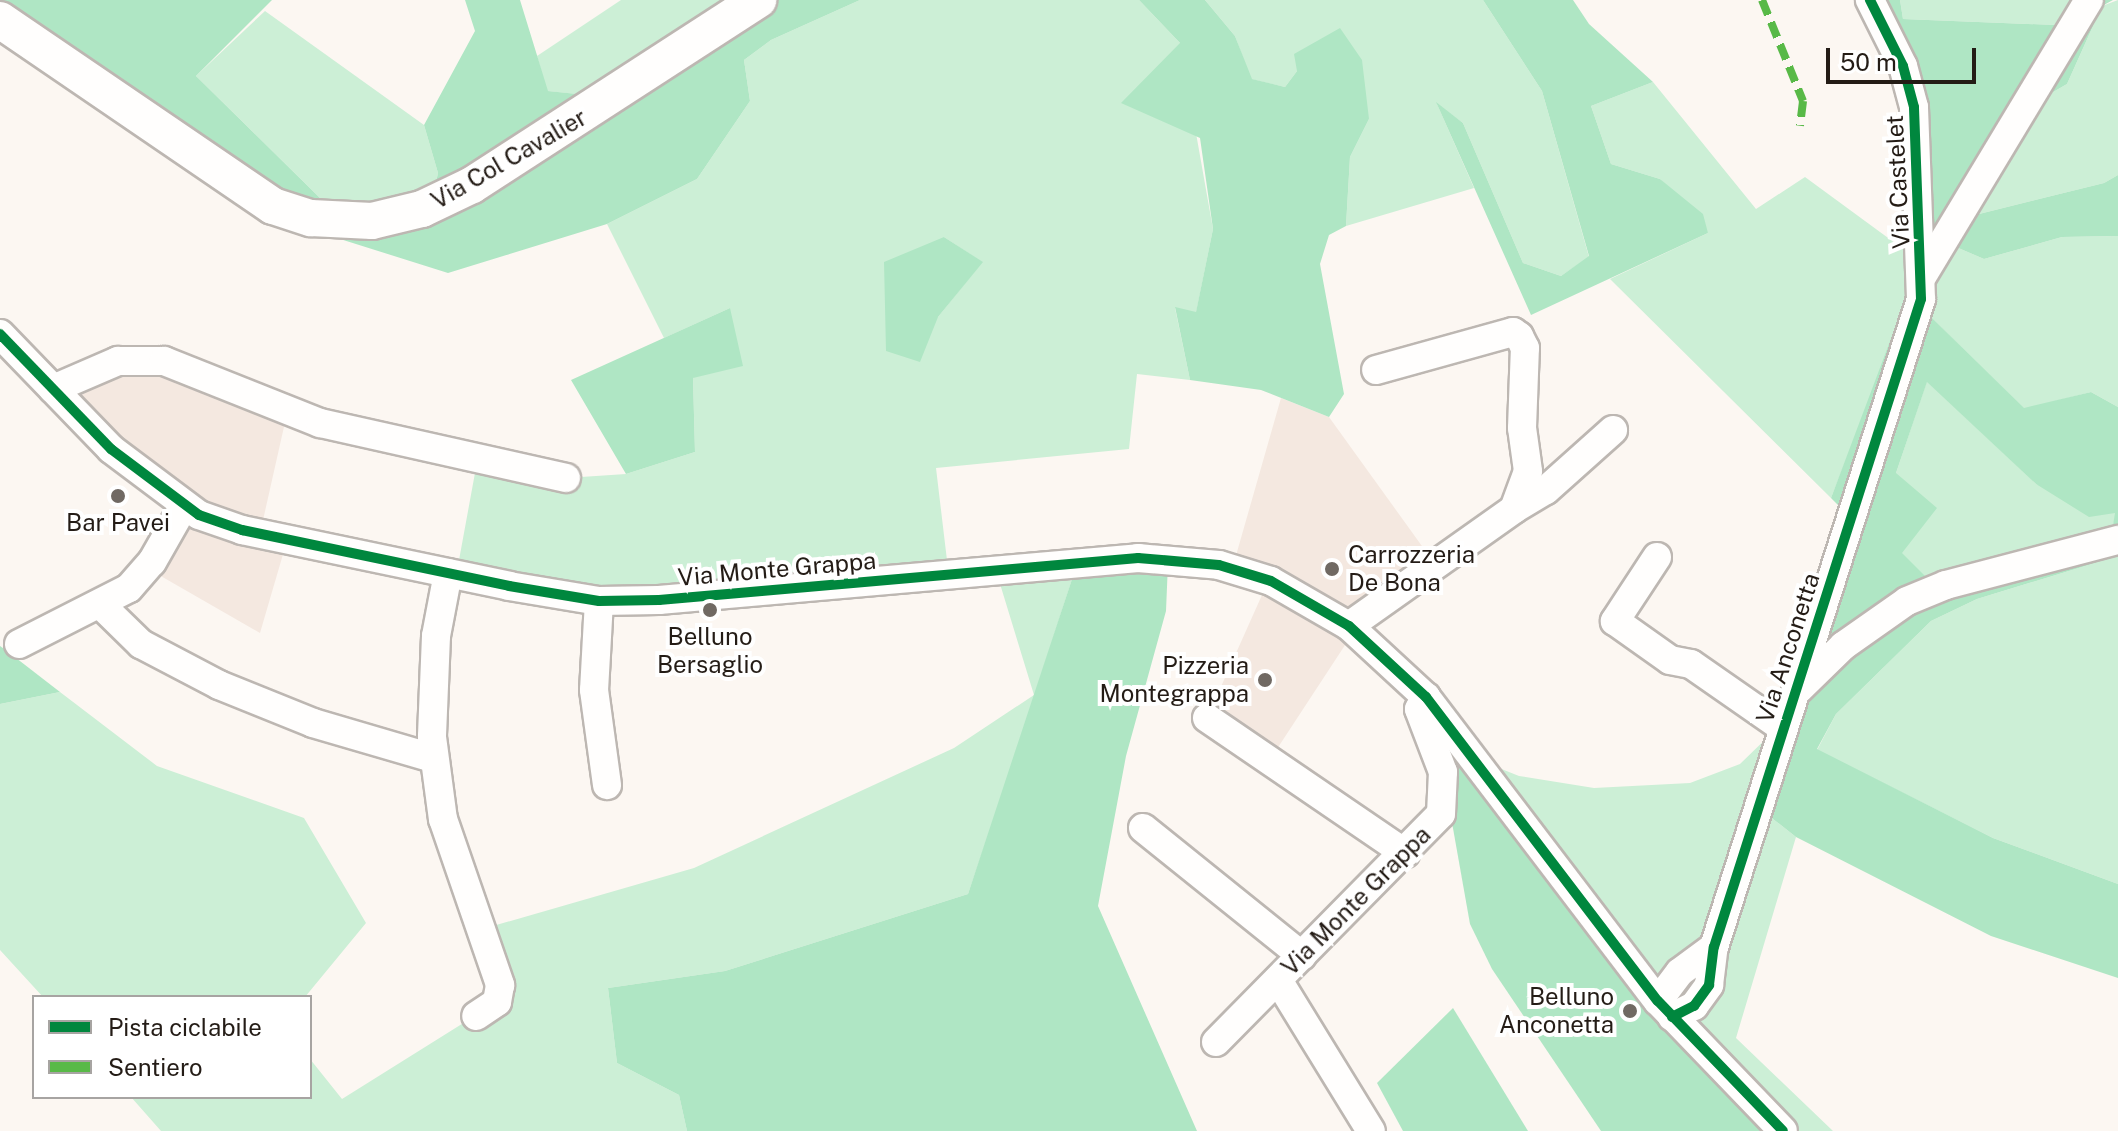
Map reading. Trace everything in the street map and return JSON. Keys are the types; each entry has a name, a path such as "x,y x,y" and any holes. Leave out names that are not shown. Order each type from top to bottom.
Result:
{"main road":[{"name":"Via Col Cavalier","path":"0,20 273,206 311,218 372,221 422,209 472,185 758,0"}],"street":[{"name":"Via Castelet","path":"1870,0 1903,66 1914,107 1923,275"},
{"path":"1923,275 2089,0"},
{"name":"Via Anconetta","path":"1665,1009 1680,972 1714,947 1921,299 1923,275"},
{"path":"1376,370 1513,332 1519,336 1525,348 1522,428 1528,471 1514,509"},
{"name":"Via Monte Grappa","path":"0,334 111,449 184,506 242,530 448,573 599,601 1158,558 1219,565 1271,581 1349,626 1426,697 1665,1009 1783,1131"},
{"path":"53,389 118,361 164,361 320,423 566,478"},
{"path":"1349,626 1514,509 1546,490 1613,430"},
{"path":"19,644 101,605 146,571 184,506"},
{"name":"Via Anconetta","path":"1795,692 1853,638 1907,601 1946,585 2118,540"},
{"name":"Via Anconetta","path":"1657,557 1615,621 1670,660 1691,664 1783,728"},
{"path":"448,573 431,691 433,758 443,819 500,985 497,1002 476,1016"},
{"path":"599,601 594,690 607,785"},
{"path":"101,605 141,644 219,685 313,723 433,758"},
{"name":"Via Monte Grappa","path":"1216,1042 1435,823 1445,800 1443,772 1420,716 1426,697"},
{"path":"1207,718 1405,853"},
{"path":"1143,828 1302,956"},
{"path":"1278,980 1371,1131"}],"shaded area":[{"path":"134,354 288,409 259,538 286,544 260,633 159,575 179,508 44,386"},
{"path":"1281,398 1329,417 1432,560 1351,636 1273,755 1211,709 1266,586 1231,573"}],"green space":[{"path":"0,0 272,0 196,76 320,198 428,219 438,173 424,125 475,31 465,0 520,0 548,91 636,100 729,0 860,0 771,40 744,60 750,101 697,179 607,224 448,273 302,227 0,32"},
{"path":"621,0 729,0 636,100 547,91 537,56"},
{"path":"860,0 1139,0 1180,43 1213,229 1196,313 1175,308 1190,380 1137,374 1129,449 936,468 949,577 671,606 455,582 477,462 566,478 626,474 695,452 693,378 730,308 664,338 607,224 697,179 750,101 744,60 771,40","holes":["944,237 982,262 938,317"]},
{"path":"1139,0 1205,0 1235,36 1252,79 1285,87 1297,71 1294,54 1340,28 1362,60 1369,119 1350,157 1346,226 1329,235 1320,264 1344,394 1329,417 1261,390 1190,380 1175,307 1196,312 1213,229 1200,138 1121,103 1180,43"},
{"path":"1205,0 1483,0 1542,91 1589,257 1561,276 1523,263 1463,123 1437,104 1474,188 1346,226 1350,157 1369,119 1297,71 1285,87 1251,79 1235,36"},
{"path":"1483,0 1573,0 1589,24 1653,82 1591,106 1611,164 1660,179 1703,214 1708,233 1531,315 1436,102 1463,123 1523,263 1561,276 1589,256 1542,91"},
{"path":"1876,0 1900,0 1903,19 2055,25 2075,0 2113,0 2102,6 2067,84 2008,118 1970,191 1979,214 2104,183 2118,175 2118,236 2062,237 1984,259 1928,235"},
{"path":"1900,0 2075,0 2055,25 1903,19"},
{"path":"2118,0 2118,175 2104,183 1979,214 1970,191 2008,118 2067,84 2102,6"},
{"path":"265,11 424,125 438,173 428,219 320,198 196,76"},
{"path":"1653,82 1756,209 1805,177 1910,254 1928,235 1984,259 2062,237 2118,236 2118,407 2091,392 2024,409 1928,314 1851,447 1831,498 1610,279 1708,233 1660,179 1611,164 1591,106"},
{"path":"944,237 983,262 938,317 920,362 886,351 884,262"},
{"path":"1904,304 1928,314 2024,408 2091,392 2118,407 2118,556 1977,599 1931,621 1836,714 1817,749 1993,838 2118,884 2118,978 1991,936 1796,837 1754,804 1844,511 1831,498","holes":["1927,382 2036,484 2089,517 2115,513 2112,531 1928,579 1902,553 1937,508 1896,473"]},
{"path":"730,308 743,366 693,378 695,452 626,474 571,380"},
{"path":"1927,381 2036,484 2116,512 2112,531 1919,606 1902,554 1896,473"},
{"path":"2118,556 2118,884 1993,838 1817,750 1836,714 1931,621 1977,599"},
{"path":"1168,563 1166,611 1126,756 1098,906 1197,1131 687,1131 679,1095 617,1063 608,988 725,971 968,894 1075,570"},
{"path":"1075,570 1010,771 968,894 725,971 608,988 617,1063 679,1095 687,1131 161,1131 133,1099 312,1099 312,1062 342,1099 497,1002 479,930 694,868 954,748 1034,695 997,574"},
{"path":"0,646 7,651 60,692 0,704"},
{"path":"60,692 157,766 304,818 366,923 307,995 41,995 0,950 0,704"},
{"path":"1776,729 1754,804 1796,837 1736,1038 1833,1131 1760,1131 1479,760 1519,776 1594,788 1690,783 1740,764"},
{"path":"1479,760 1729,1085 1760,1131 1601,1131 1492,969 1470,924 1443,772"},
{"path":"1453,1008 1528,1131 1403,1131 1377,1083"}],"marked path":[{"path":"1762,0 1803,101 1800,126"}],"cycle path":[{"path":"1672,1017 1694,1006 1709,985 1714,947 1921,299 1914,107 1903,66 1870,0"},
{"path":"0,334 111,449 199,515 242,530 509,586 599,601 659,600 1138,558 1219,565 1271,581 1349,626 1426,697 1658,1001 1783,1131"}],"place":[{"name":"Bar Pavei","path":"118,496"},
{"name":"Carrozzeria De Bona","path":"1332,569"},
{"name":"Belluno Bersaglio","path":"710,610"},
{"name":"Pizzeria Montegrappa","path":"1265,680"},
{"name":"Belluno Anconetta","path":"1630,1011"}]}
